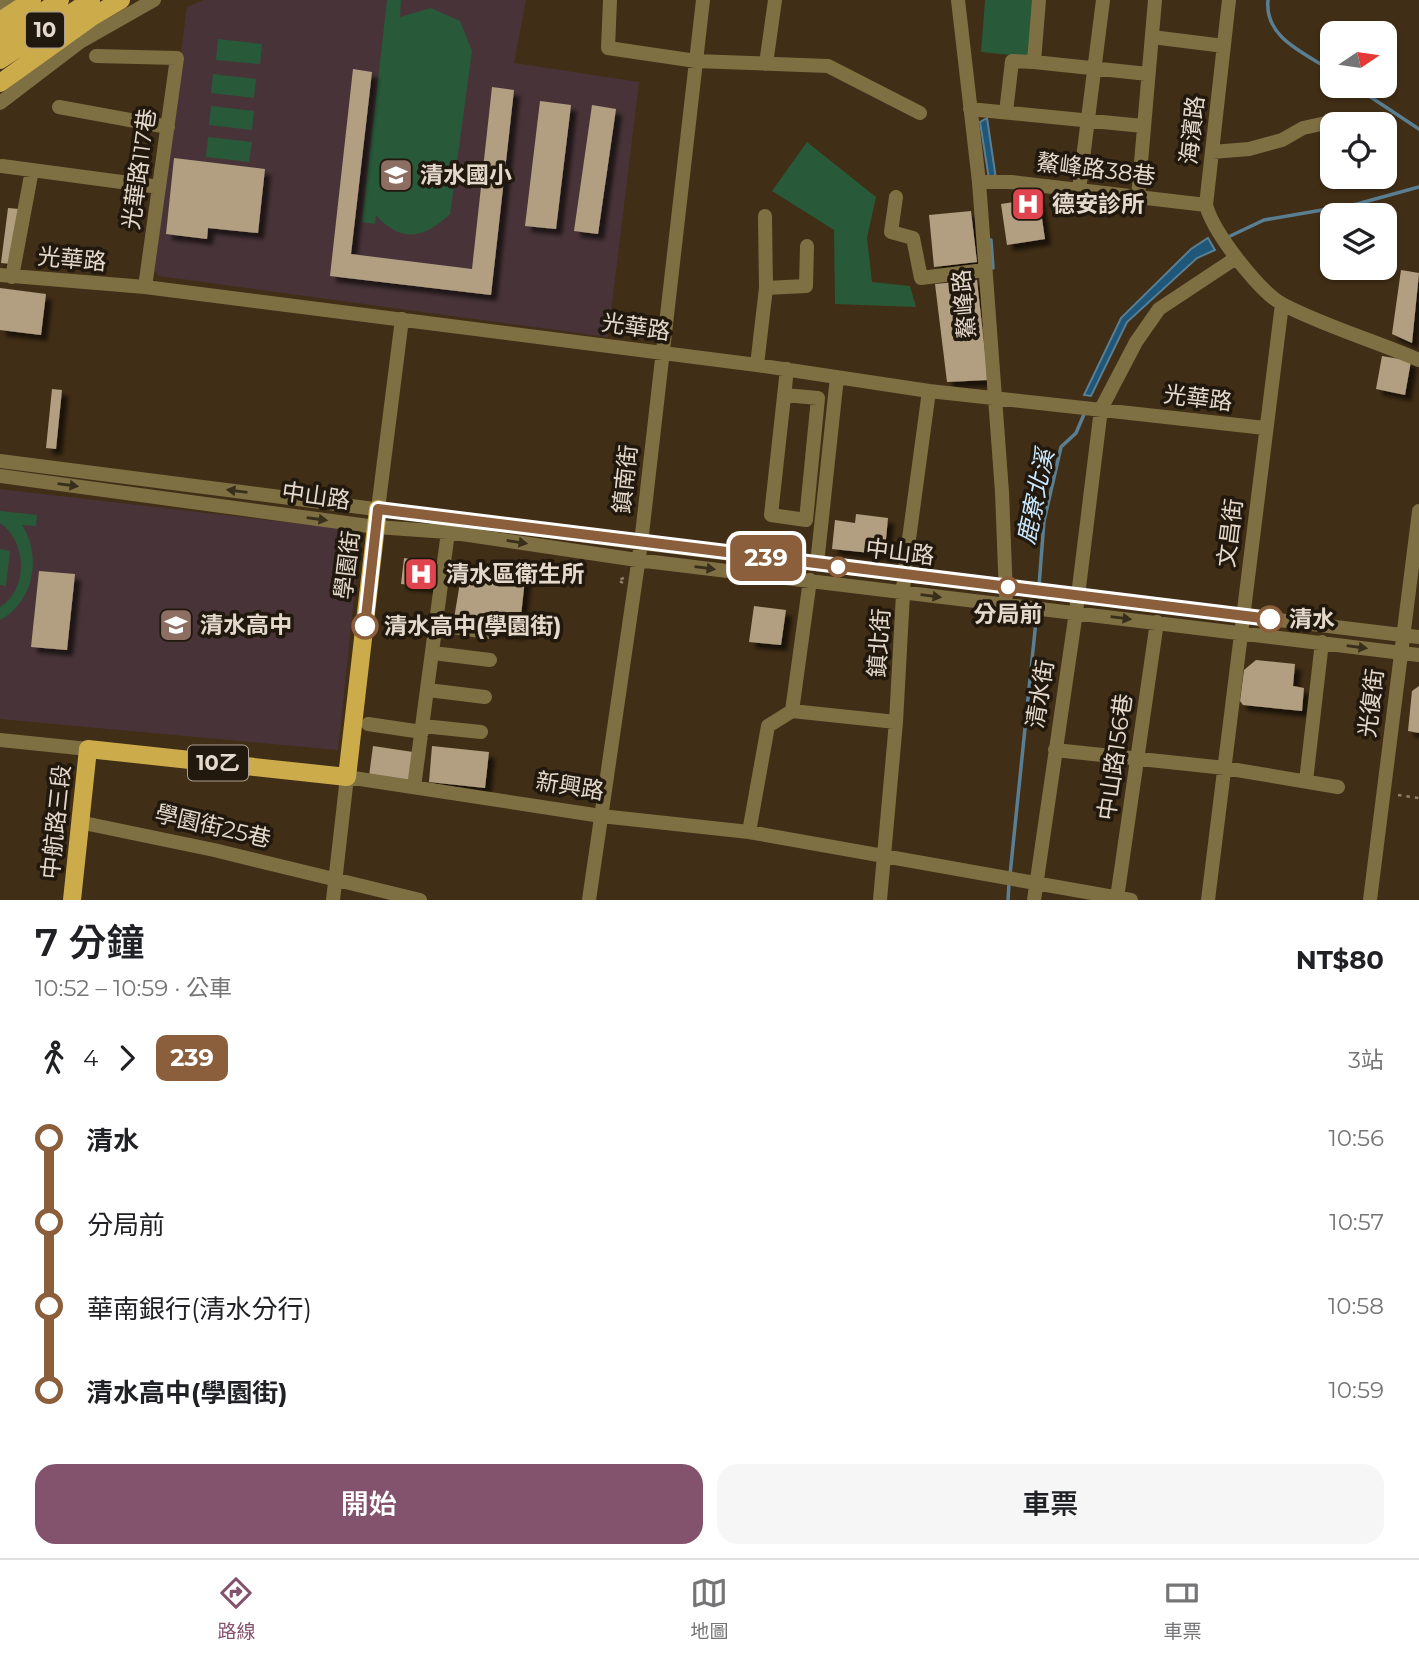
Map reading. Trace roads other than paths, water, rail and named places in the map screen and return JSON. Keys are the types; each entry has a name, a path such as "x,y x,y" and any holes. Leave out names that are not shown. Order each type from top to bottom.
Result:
{"main road":[{"path":"0,18 32,0"},
{"name":"10","path":"0,41 60,0"},
{"name":"10","path":"0,61 91,0"},
{"path":"0,83 121,0"},
{"name":"學園街","path":"347,778 377,518"},
{"name":"新興路","path":"88,749 347,778"},
{"name":"中航路三段","path":"72,900 88,749"}],"street":[{"path":"0,5 8,0"},
{"path":"0,18 24,0"},
{"path":"0,92 98,22 137,0"},
{"path":"0,103 80,42 154,0"},
{"path":"610,0 608,48 696,61 828,66 920,113"},
{"name":"鎮南街","path":"589,900 641,543 703,0"},
{"path":"766,64 775,0"},
{"name":"鰲峰路","path":"958,0 979,182 1007,587 1004,605"},
{"path":"1034,62 1039,0"},
{"path":"1079,190 1103,0"},
{"path":"1138,197 1154,0"},
{"name":"海濱路","path":"1206,205 1229,0"},
{"path":"1152,37 1224,46"},
{"name":"光華路117巷","path":"96,56 177,58 145,287"},
{"path":"1006,113 1012,61 1148,74"},
{"path":"59,107 168,127"},
{"path":"970,109 1143,126"},
{"path":"1212,152 1249,149 1282,140 1303,128 1320,124"},
{"path":"2,166 159,187"},
{"path":"6,276 32,170"},
{"name":"鰲峰路38巷","path":"979,182 1012,182 1206,205"},
{"path":"896,197 891,232 913,238 921,278 984,270"},
{"path":"1206,205 1209,217 1236,258 1282,304 1419,360"},
{"path":"757,365 766,288 765,216"},
{"path":"766,288 806,286 807,246"},
{"name":"清水街","path":"1034,892 1076,612 1101,409 1136,342 1159,309 1236,258"},
{"name":"光華路","path":"6,276 145,287 757,365 929,391 995,396 1265,428"},
{"name":"文昌街","path":"1208,900 1282,304"},
{"name":"學園街","path":"377,518 402,319"},
{"path":"784,395 818,398 806,520 771,516 784,395 787,369"},
{"path":"817,564 837,377"},
{"name":"鎮北街","path":"880,900 896,722 904,576 929,391"},
{"name":"中山路","path":"0,461 637,560 1419,655"},
{"name":"中山路","path":"0,476 377,518 641,543 1419,637"},
{"name":"光復街","path":"1370,900 1419,511"},
{"path":"414,787 448,532"},
{"path":"792,711 810,580"},
{"name":"中山路156巷","path":"1124,899 1157,622"},
{"path":"437,625 488,632"},
{"path":"1306,781 1322,642"},
{"path":"433,653 490,660"},
{"path":"428,690 485,697"},
{"path":"749,832 768,726 792,711 896,722"},
{"path":"368,724 481,732"},
{"name":"新興路","path":"0,740 88,749"},
{"path":"1055,750 1225,768 1338,787"},
{"name":"學園街","path":"333,900 347,778"},
{"name":"新興路","path":"347,778 601,816 749,832 886,855 1034,892 1124,899"},
{"name":"學園街25巷","path":"79,822 112,827 336,878 420,900"}],"water":[{"path":"987,118 996,179 989,179 980,122"},
{"path":"1208,238 1215,250 1197,258 1127,322 1091,396 1084,395 1121,318 1191,249"}],"waterway":[{"path":"1268,0 1268,13 1279,34 1320,64"},
{"path":"1372,98 1419,129"},
{"name":"鹿寮北溪","path":"1226,238 1264,220 1357,204 1419,187"},
{"path":"991,240 993,268"},
{"name":"鹿寮北溪","path":"1039,586 1044,521 1061,447 1076,433 1085,412"},
{"name":"鹿寮北溪","path":"1010,875 1037,611"},
{"name":"鹿寮北溪","path":"1008,900 1009,883"}],"place":[{"name":"清水國小","path":"396,175"},
{"name":"德安診所","path":"1028,204"},
{"name":"清水區衛生所","path":"421,574"},
{"name":"分局前","path":"1008,587"},
{"name":"清水","path":"1270,619"},
{"name":"清水高中","path":"176,625"},
{"name":"清水高中(學園街)","path":"365,626"}]}
